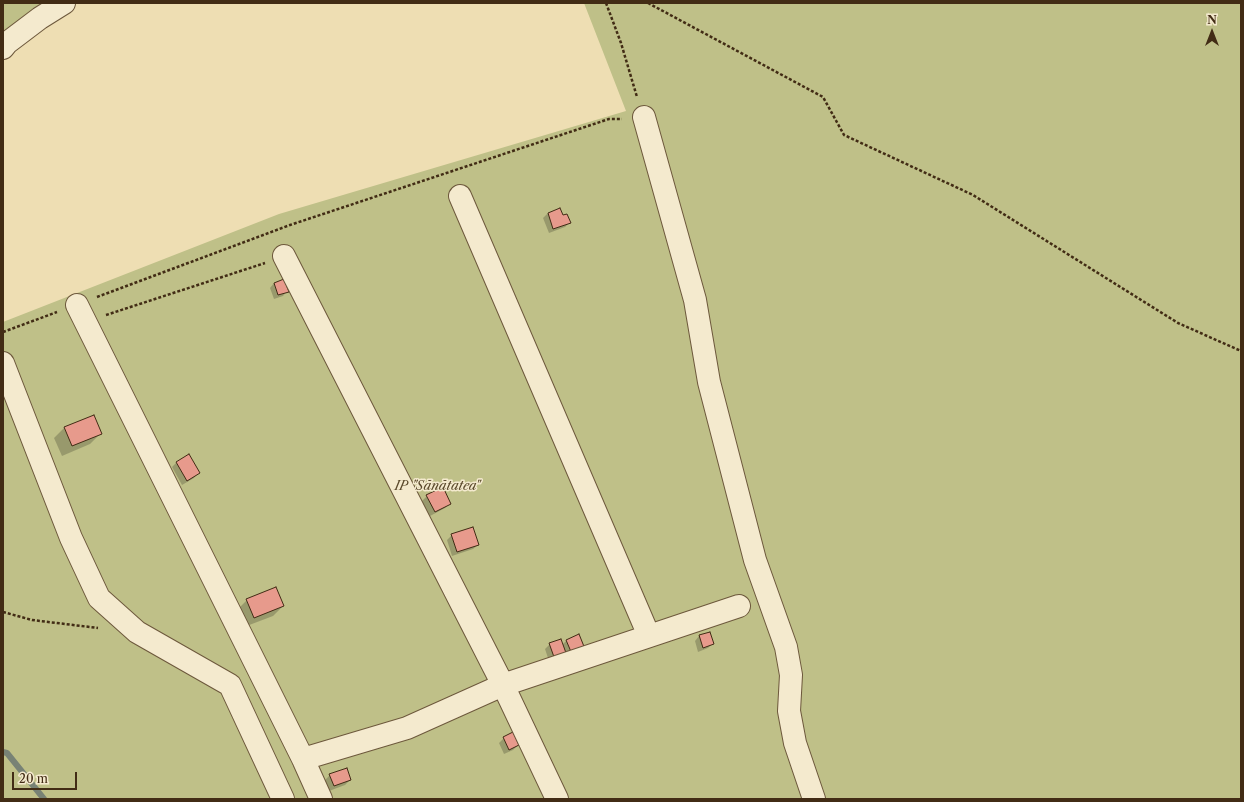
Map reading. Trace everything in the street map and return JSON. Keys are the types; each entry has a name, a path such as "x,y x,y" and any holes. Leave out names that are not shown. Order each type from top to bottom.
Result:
{"street":[{"path":"3,48 7,43 35,22 64,3"},
{"path":"644,117 695,300 708,382 753,552 786,647 791,675 789,711 795,743 814,799"},
{"path":"460,196 649,636"},
{"path":"284,256 503,685 557,799"},
{"path":"81,313 303,759 321,799"},
{"path":"3,363 71,538 99,598 137,632 230,685 283,799"},
{"path":"303,759 407,728 503,685 739,606"}],"path":[{"path":"81,313 290,225 609,120 644,117 621,43 606,3"},
{"path":"648,3 823,97 844,135 973,195 1178,323 1241,351"},
{"path":"3,332 81,313 284,256"},
{"path":"3,612 32,620 99,628"}],"green space":[{"path":"3,3 53,3 3,39"},
{"name":"IP \"Sănătatea\"","path":"584,3 1241,3 1241,799 3,799 3,322 279,214 626,111"}],"building":[{"path":"560,208 563,215 567,214 571,223 553,229 548,213"},
{"path":"284,279 289,292 278,295 274,283"},
{"path":"94,415 102,434 72,446 64,427"},
{"path":"189,454 200,473 187,481 176,462"},
{"path":"443,487 451,504 435,512 426,495"},
{"path":"473,527 479,545 457,552 451,534"},
{"path":"276,587 284,606 254,618 246,599"},
{"path":"710,632 714,644 703,648 699,635"},
{"path":"579,634 585,649 572,654 566,640"},
{"path":"561,639 566,653 554,657 549,643"},
{"path":"513,732 519,745 509,750 503,737"},
{"path":"347,768 351,780 334,786 329,774"}],"waterway":[{"path":"3,752 7,753 44,799"}]}
